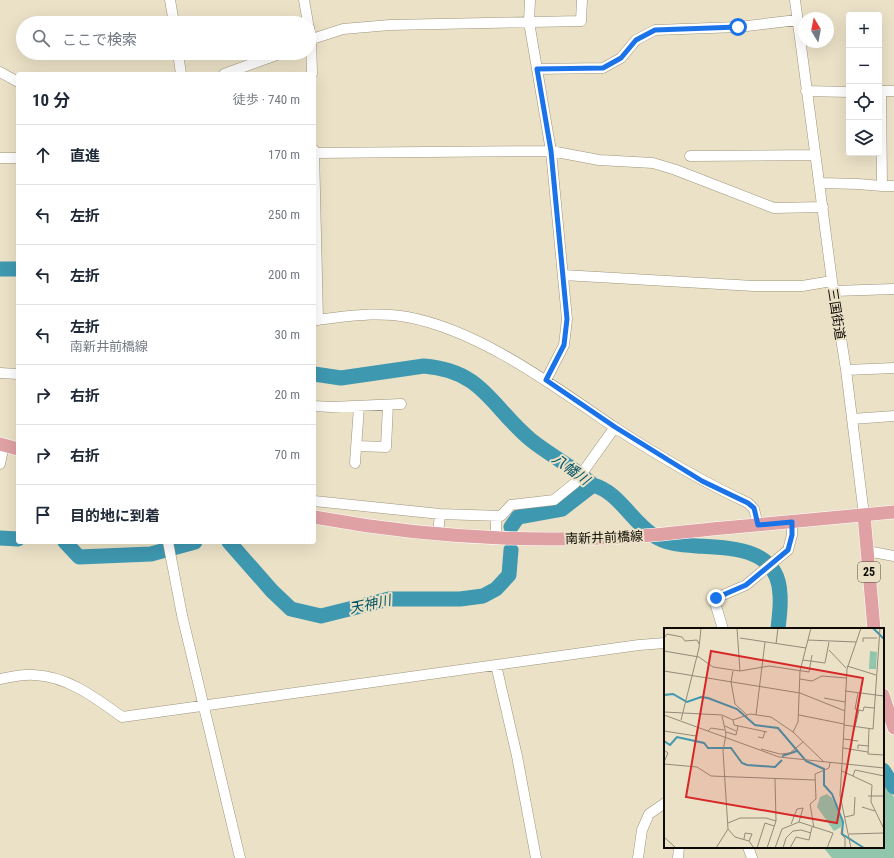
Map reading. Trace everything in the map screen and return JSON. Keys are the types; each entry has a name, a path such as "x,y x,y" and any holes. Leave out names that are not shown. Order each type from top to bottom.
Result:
{"main road":[{"path":"2,445 16,448"},
{"name":"南新井前橋線","path":"316,517 353,524 438,534 496,538 570,539 628,537 894,512"},
{"name":"三国街道","path":"864,515 874,628"},
{"path":"884,698 894,728"}],"street":[{"path":"170,0 173,16"},
{"path":"304,0 307,16"},
{"path":"530,0 529,22 551,151 567,319 564,345 546,380"},
{"path":"316,38 343,29 390,25 581,21 582,0"},
{"name":"三国街道","path":"795,0 806,91 846,370 864,515"},
{"path":"537,69 603,68 621,58 636,40 655,30 738,27 797,20"},
{"path":"179,60 181,72"},
{"path":"230,72 263,60"},
{"path":"311,60 312,72"},
{"path":"0,72 16,81"},
{"path":"806,91 846,92"},
{"path":"882,91 894,91"},
{"path":"881,120 882,186"},
{"path":"316,153 551,151 599,160 653,163 676,170 774,208 823,206"},
{"path":"690,156 815,155"},
{"path":"0,158 16,158"},
{"path":"820,183 894,186"},
{"path":"563,275 754,286 833,286 894,289"},
{"path":"316,320 387,314 430,322 466,337 546,380 615,427 702,481 748,503 754,508 758,525"},
{"path":"846,370 894,368"},
{"path":"0,373 16,374"},
{"path":"356,446 386,447 388,404"},
{"path":"316,406 401,404"},
{"path":"355,463 359,406"},
{"path":"852,419 894,416"},
{"path":"316,501 440,514 501,516 511,505 554,500 575,483 589,461 615,427"},
{"path":"0,464 2,445"},
{"path":"438,534 440,514"},
{"path":"496,516 496,538"},
{"path":"723,628 716,606 716,598 746,585 779,560 788,550 792,535 792,522"},
{"path":"168,544 182,615 240,858"},
{"path":"867,551 894,556"},
{"path":"0,679 34,675 57,680 89,693 122,717 664,643"},
{"path":"496,665 519,764 536,858"},
{"path":"638,858 642,830 649,814 664,804"},
{"path":"678,858 679,848"},
{"path":"748,848 752,858"}],"green space":[{"path":"884,784 894,797 894,858 832,858 824,848 884,848"}],"waterway":[{"name":"八幡川","path":"0,269 16,269"},
{"name":"八幡川","path":"316,374 341,378 424,366 444,369 460,375 474,383 485,392 517,428 531,440 579,473 593,485 602,489 618,500 638,522 653,535 674,544 738,550 763,559 772,568 778,579 780,595 778,628"},
{"name":"天神川","path":"511,527 518,517 562,509 593,485"},
{"name":"天神川","path":"0,538 16,539"},
{"name":"天神川","path":"67,544 79,557 151,554 188,544"},
{"name":"天神川","path":"231,544 272,591 291,609 321,616 389,599 460,599 483,596 496,589 509,575 511,550"},
{"name":"八幡川","path":"884,772 894,787"}],"route":[{"path":"716,598 746,585 779,560 788,550 792,535 792,522 758,525 754,508 748,503 702,481 615,427 546,380 564,345 567,319 551,151 537,69 583,67 603,68 613,64 621,58 636,40 655,30 738,27"}]}
